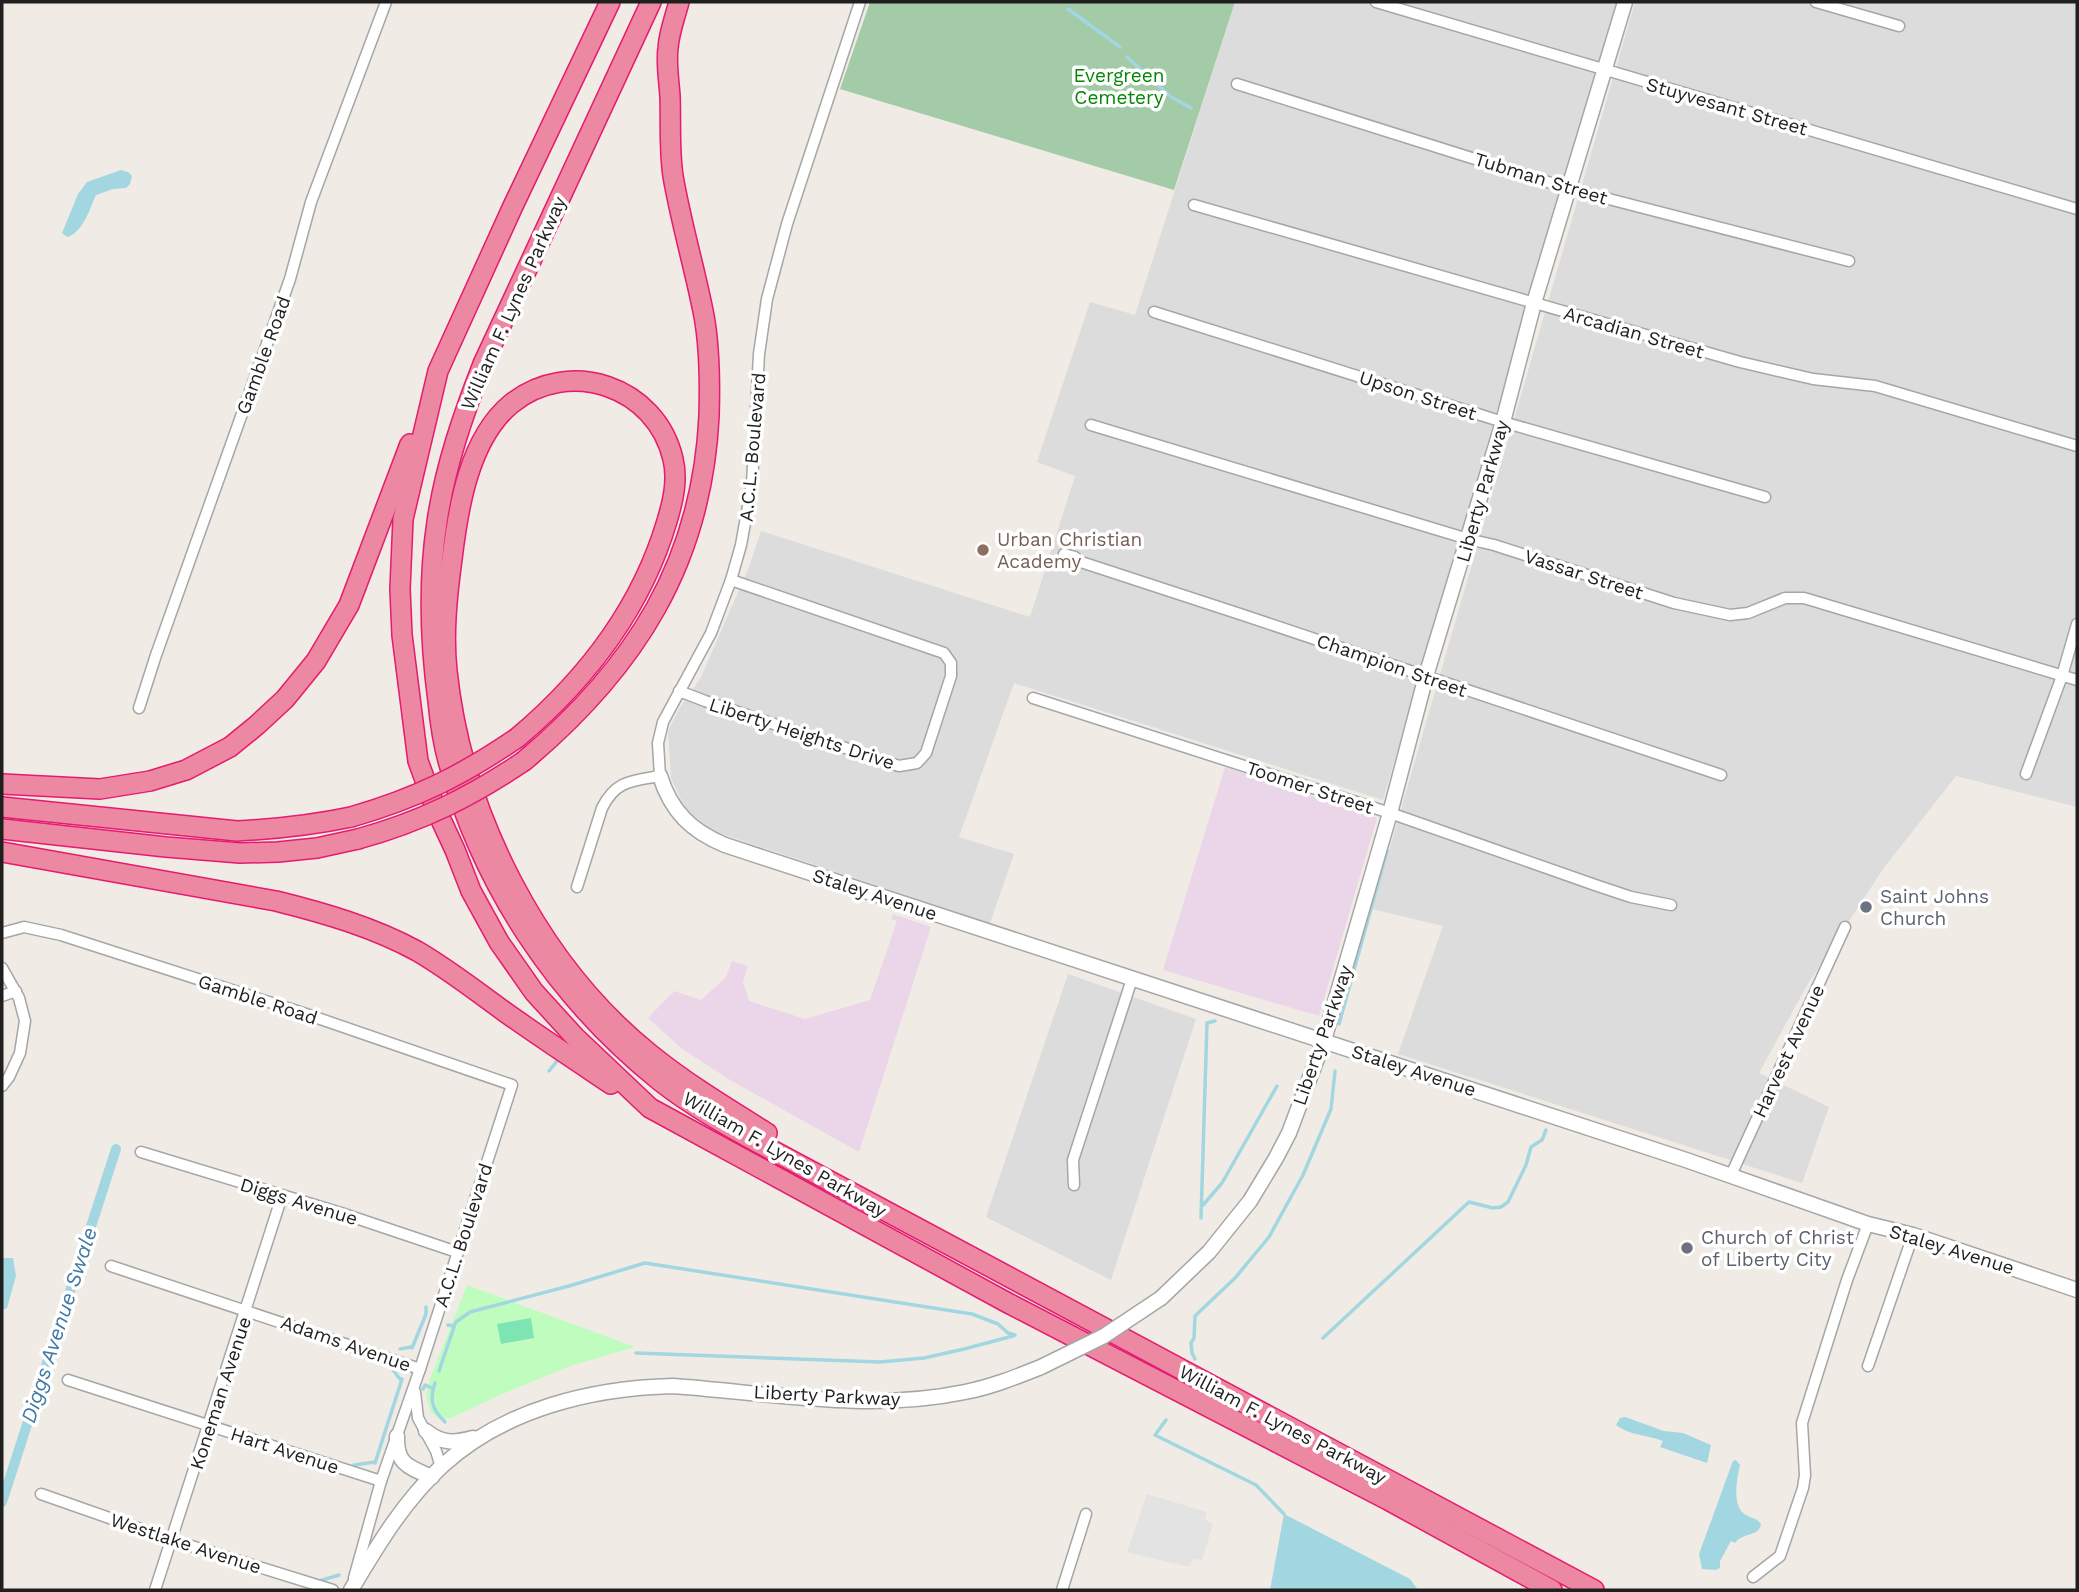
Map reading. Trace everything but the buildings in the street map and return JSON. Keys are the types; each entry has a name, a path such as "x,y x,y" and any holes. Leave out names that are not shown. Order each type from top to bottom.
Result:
{"highway":[{"name":"William F. Lynes Parkway","path":"610,2 438,371 403,519 400,589 402,635 418,761 471,891 499,942 534,992 575,1037 650,1108 1008,1303 1388,1500 1552,1590"},
{"name":"William F. Lynes Parkway","path":"651,2 483,364 451,456 437,520 430,613 434,676 448,763 472,831 504,898 549,967 605,1031 662,1083 716,1118 1594,1590"},
{"path":"2,830 240,853 317,848 358,839 392,830 437,812 492,783 524,761 581,710 606,682 649,622 681,554 702,479 708,442 708,342 672,160 668,48 679,2"},
{"path":"2,784 100,789 150,781 186,771 230,747 285,699 316,661 349,606 438,371"},
{"path":"2,807 237,831 299,827 351,817 419,795 452,779 517,738 556,703 611,640 646,579 660,545 674,494 673,461 665,438 652,417 626,394 593,382 577,381 541,387 509,406 497,420 478,452 458,511 446,601 447,672 462,754 482,818 530,914 591,996 621,1027 649,1053 702,1092 903,1220"},
{"path":"2,852 276,901 360,926 415,951 452,974 553,1046 650,1108"}],"street":[{"name":"Gamble Road","path":"139,708 290,279 311,202 386,2"},
{"name":"A.C.L. Boulevard","path":"660,776 657,755 666,713 711,633 731,580 745,530 752,484 759,354 767,299 787,224 860,2"},
{"name":"Stuyvesant Street","path":"1376,2 2077,209"},
{"name":"Liberty Parkway","path":"437,1472 481,1436 528,1413 619,1389 673,1386 850,1400 919,1399 987,1387 1041,1367 1104,1336 1161,1298 1209,1252 1250,1201 1276,1158 1289,1133 1324,1040 1390,813 1426,677 1503,422 1534,303 1625,2"},
{"path":"1816,2 1899,26"},
{"name":"Tubman Street","path":"1237,84 1570,189 1849,261"},
{"name":"Arcadian Street","path":"1195,205 1740,362 1813,379 1875,386 2077,446"},
{"name":"Upson Street","path":"1154,312 1503,422 1765,497"},
{"name":"Vassar Street","path":"1091,425 1494,545 1674,603 1730,615 1748,613 1785,598 1804,598 2077,680"},
{"name":"Champion Street","path":"1064,554 1075,557 1078,561 1721,775"},
{"name":"Liberty Heights Drive","path":"679,691 899,766 917,763 926,753 951,677 951,663 944,653 731,580"},
{"path":"2026,774 2062,676 2077,624"},
{"name":"Toomer Street","path":"1032,698 1390,813 1631,897 1671,905"},
{"path":"577,887 608,796 626,782 660,776"},
{"name":"Staley Avenue","path":"660,776 667,796 679,815 693,828 712,839 1731,1175 1868,1224 1913,1235 2077,1290"},
{"name":"Gamble Road","path":"2,933 24,927 61,935 303,1013 512,1085"},
{"name":"Harvest Avenue","path":"1731,1175 1846,927"},
{"path":"2,968 16,991 26,1021 20,1053 2,1086"},
{"path":"1074,1185 1073,1160 1132,979"},
{"path":"2,996 16,991"},
{"name":"A.C.L. Boulevard","path":"351,1590 381,1481 512,1085"},
{"name":"Diggs Avenue","path":"141,1152 341,1213 457,1252"},
{"name":"Koneman Avenue","path":"155,1590 282,1196"},
{"path":"1753,1577 1780,1556 1803,1488 1805,1475 1802,1423 1847,1280 1868,1224"},
{"path":"1868,1366 1913,1235"},
{"name":"Adams Avenue","path":"111,1266 420,1369"},
{"name":"Hart Avenue","path":"68,1380 381,1481"},
{"name":"A.C.L. Boulevard","path":"351,1590 380,1540 437,1472 436,1451 416,1412 414,1386"},
{"path":"426,1431 446,1442 481,1436"},
{"path":"397,1436 397,1450 403,1462 437,1472"},
{"name":"Westlake Avenue","path":"41,1494 172,1540 333,1590"},
{"path":"1062,1590 1086,1514"}],"shaded area":[{"path":"1235,2 1617,2 1383,800 1014,683 959,837 1014,854 990,923 710,830 685,808 671,778 668,731 701,677 749,567 761,531 1030,617 1075,476 1037,462 1090,302 1135,315"},
{"path":"1635,2 2077,2 2077,807 1956,776 1883,869 1806,987 1759,1073 1829,1107 1802,1183 1398,1054 1443,926 1372,909"},
{"path":"1225,767 1377,818 1319,1016 1163,970"},
{"path":"893,914 931,927 859,1152 730,1080 681,1048 648,1018 674,991 701,1000 726,977 732,961 748,966 743,982 749,1001 805,1019 870,1000 897,921 891,919"},
{"path":"1068,974 1196,1019 1111,1280 986,1217"},
{"path":"1147,1494 1207,1512 1205,1519 1213,1524 1202,1560 1194,1559 1189,1567 1127,1552"}],"green space":[{"name":"Evergreen Cemetery","path":"870,2 1235,2 1174,190 840,89"},
{"path":"467,1285 635,1347 570,1366 451,1418 439,1419 431,1412 426,1396 430,1379"},
{"path":"531,1318 534,1338 501,1344 497,1324"}],"water":[{"path":"121,170 132,176 130,184 126,188 96,195 77,231 67,237 62,233 78,194 87,182"},
{"path":"2,1258 13,1258 16,1276 7,1308 2,1310"},
{"path":"1625,1417 1664,1431 1683,1433 1711,1445 1707,1463 1660,1447 1663,1441 1626,1431 1616,1425 1620,1418"},
{"path":"1736,1460 1740,1465 1736,1492 1738,1506 1746,1515 1761,1524 1760,1528 1735,1543 1731,1541 1720,1561 1720,1568 1702,1569 1699,1554 1733,1461"},
{"path":"1284,1514 1410,1579 1418,1590 1270,1590"}],"waterway":[{"path":"1068,9 1120,47"},
{"path":"1127,57 1171,97 1191,108"},
{"path":"1339,1024 1387,851"},
{"path":"1201,1218 1207,1023 1215,1021"},
{"path":"549,1071 557,1061"},
{"path":"1195,1359 1191,1343 1194,1338 1195,1316 1235,1278 1269,1237 1303,1175 1331,1109 1335,1071"},
{"path":"1203,1205 1222,1183 1277,1086"},
{"path":"1323,1338 1469,1202 1493,1208 1508,1202 1526,1165 1531,1147 1542,1140 1546,1130"},
{"name":"Diggs Avenue Swale","path":"2,1502 116,1149"},
{"path":"448,1325 454,1326 470,1312 645,1263 972,1314 998,1324 1008,1333 1015,1335"},
{"path":"412,1348 426,1314 426,1307"},
{"path":"439,1371 454,1327"},
{"path":"636,1353 880,1362 924,1358 1013,1336"},
{"path":"400,1349 411,1347"},
{"path":"393,1370 400,1379"},
{"path":"375,1463 402,1379"},
{"path":"435,1383 433,1404 445,1422"},
{"path":"423,1389 425,1385 432,1388"},
{"path":"1166,1420 1155,1435 1256,1485 1284,1514"},
{"path":"354,1465 375,1462"},
{"path":"319,1581 339,1575"}],"place":[{"name":"Urban Christian Academy","path":"983,550"},
{"name":"Saint Johns Church","path":"1866,907"},
{"name":"Church of Christ of Liberty City","path":"1687,1248"}]}
